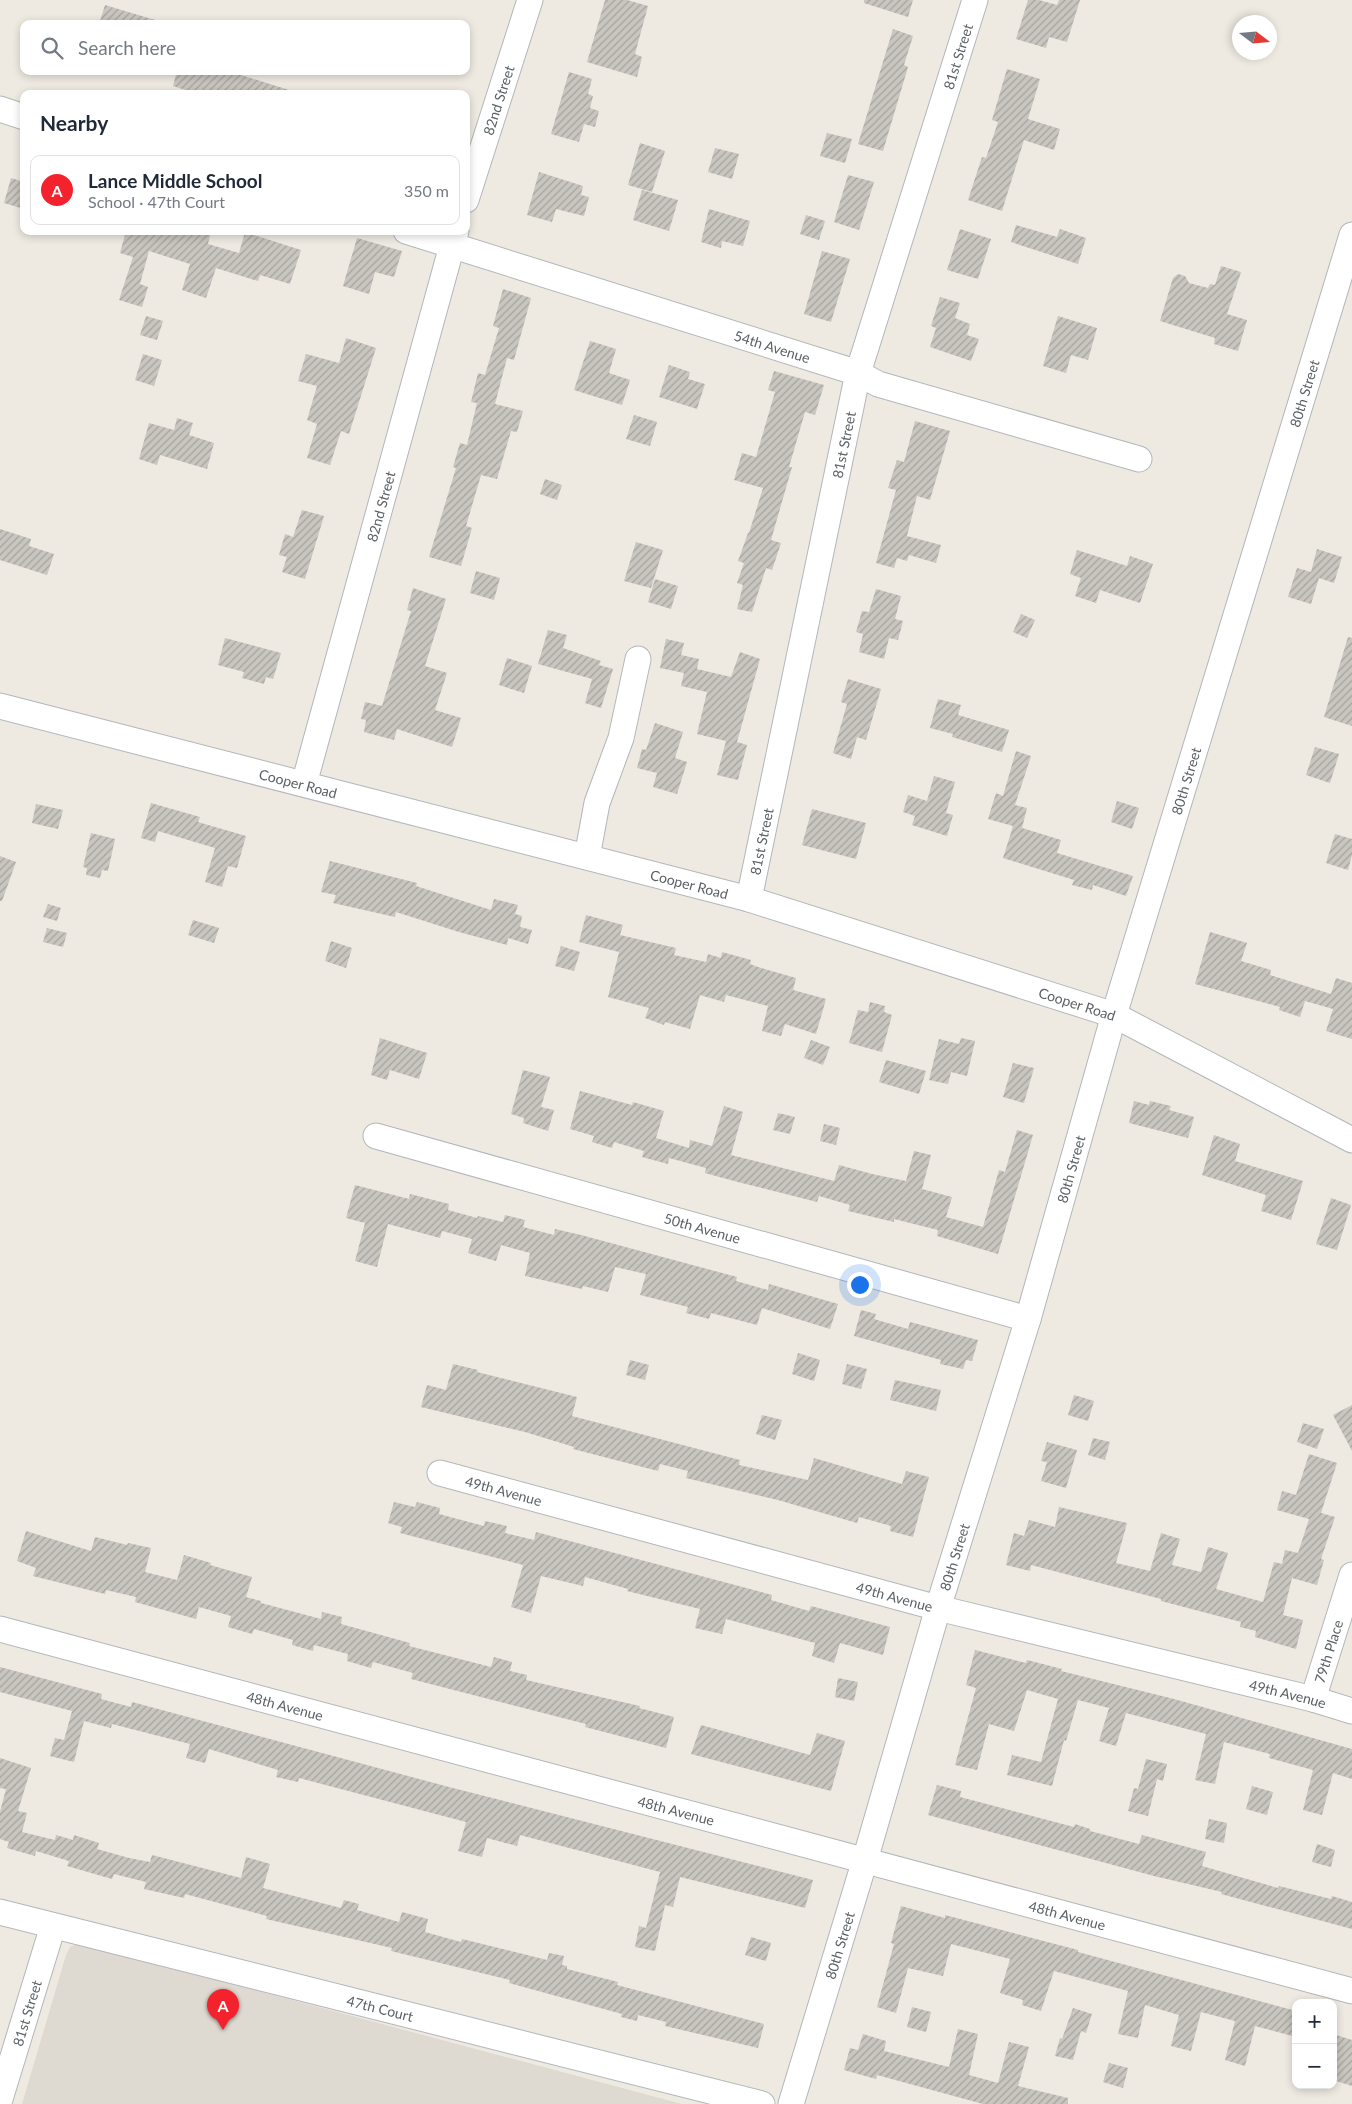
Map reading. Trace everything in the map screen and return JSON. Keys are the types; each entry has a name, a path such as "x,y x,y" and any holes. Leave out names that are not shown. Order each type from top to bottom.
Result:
{"street":[{"name":"82nd Street","path":"470,188 530,0"},
{"name":"81st Street","path":"749,899 858,373 975,0"},
{"path":"0,110 20,116"},
{"name":"54th Avenue","path":"433,235 454,238 858,373 878,384 1139,459"},
{"name":"80th Street","path":"791,2104 865,1860 938,1608 1028,1319 1114,1015 1352,235"},
{"name":"82nd Street","path":"304,784 454,238"},
{"path":"587,857 597,803 621,738 638,659"},
{"name":"Cooper Road","path":"0,706 749,899 1114,1015 1352,1140"},
{"name":"50th Avenue","path":"376,1136 1028,1319"},
{"name":"49th Avenue","path":"440,1473 938,1608 1313,1699 1352,1711"},
{"name":"79th Place","path":"1313,1699 1352,1574"},
{"name":"48th Avenue","path":"0,1629 1352,1991"},
{"name":"47th Court","path":"0,1912 762,2104"},
{"name":"81st Street","path":"0,2099 53,1926"}],"shaded area":[{"path":"77,1944 682,2104 22,2104 66,1955 70,1947"}],"building":[{"path":"605,0 627,0 648,6 635,54 642,57 637,77 587,62"},
{"path":"864,0 913,0 908,17 864,3"},
{"path":"1028,0 1039,0 1057,5 1059,0 1080,0 1067,42 1049,37 1046,48 1016,39"},
{"path":"105,5 155,20 100,20"},
{"path":"893,29 913,36 904,65 908,67 883,151 858,144"},
{"path":"1007,69 1040,79 1028,119 1060,129 1054,150 1024,140 1002,211 968,200 982,157 986,158 998,122 992,120"},
{"path":"569,72 592,79 588,94 593,96 590,108 599,111 595,127 584,124 579,142 551,134"},
{"path":"176,75 241,75 289,90 186,90 173,86"},
{"path":"827,133 852,139 845,163 820,156"},
{"path":"640,143 665,151 652,192 628,185"},
{"path":"715,148 739,154 732,179 708,172"},
{"path":"539,172 583,186 581,195 589,197 584,216 556,209 552,222 527,215"},
{"path":"848,175 874,182 859,230 834,222"},
{"path":"11,178 20,181 20,208 4,203"},
{"path":"642,190 678,200 669,231 633,220"},
{"path":"709,209 750,221 743,246 722,241 721,248 701,242"},
{"path":"806,215 825,221 819,240 800,234"},
{"path":"1016,225 1057,237 1060,229 1086,238 1078,264 1011,242"},
{"path":"960,229 991,239 978,279 947,270"},
{"path":"125,235 210,235 208,244 239,253 244,235 254,235 301,250 290,284 260,275 258,281 216,268 206,298 182,290 190,264 149,251 140,284 148,287 142,307 119,300 133,257 120,253"},
{"path":"357,238 402,251 394,277 375,272 369,294 343,286"},
{"path":"822,251 850,259 831,322 804,314"},
{"path":"1221,266 1241,272 1227,314 1247,320 1238,351 1214,344 1215,338 1160,321 1173,278 1178,274 1185,276 1189,283 1208,288 1210,284 1215,285"},
{"path":"503,289 531,298 514,360 507,358 495,404 523,411 517,432 511,431 497,479 481,475 466,526 472,528 461,566 429,557 456,468 453,467 460,443 467,445 477,403 471,402 478,373 485,375 499,328 493,326"},
{"path":"940,297 960,303 955,318 970,324 967,335 979,339 971,361 930,347 936,328 931,326"},
{"path":"146,316 163,321 157,340 140,335"},
{"path":"1058,316 1097,328 1088,360 1071,355 1066,373 1043,366"},
{"path":"346,338 376,348 349,434 341,431 330,465 307,458 317,424 307,420 317,386 298,381 306,354 339,363"},
{"path":"590,341 616,349 609,373 630,380 622,405 574,390"},
{"path":"143,354 162,360 154,386 135,380"},
{"path":"669,365 690,372 688,379 705,384 697,409 659,397"},
{"path":"774,371 824,385 815,415 805,412 789,467 792,467 771,540 781,543 772,570 766,568 752,612 737,609 743,585 737,583 744,563 738,561 763,488 734,480 742,453 756,457 775,392 768,390"},
{"path":"634,415 657,422 650,446 626,439"},
{"path":"177,418 193,423 189,435 214,443 207,469 160,455 157,465 139,459 149,423 174,430"},
{"path":"915,421 950,431 930,500 917,496 907,536 941,545 936,563 909,555 907,561 897,558 894,568 876,563 896,490 888,488 897,460 904,462"},
{"path":"545,479 562,485 557,500 540,494"},
{"path":"302,510 324,516 305,579 282,572 287,557 279,555 285,534 293,537"},
{"path":"0,529 31,539 29,546 54,554 47,575 0,560"},
{"path":"636,542 663,550 651,588 624,581"},
{"path":"1317,549 1342,557 1334,583 1319,578 1311,604 1288,597 1297,568 1311,572"},
{"path":"1077,550 1127,566 1130,556 1153,564 1140,603 1100,590 1096,603 1075,596 1081,578 1070,574"},
{"path":"476,571 500,578 494,600 470,593"},
{"path":"655,579 678,586 671,609 648,602"},
{"path":"413,588 446,599 425,666 447,673 435,710 461,718 452,747 397,729 394,740 364,732 366,720 361,719 365,702 382,706 411,611 407,610"},
{"path":"876,589 901,596 895,619 903,621 898,640 889,638 884,659 859,652 863,634 856,632 862,611 869,612"},
{"path":"1021,614 1035,620 1027,638 1013,632"},
{"path":"548,630 567,635 563,648 601,661 599,665 613,669 601,708 585,703 592,679 538,664"},
{"path":"1348,637 1352,638 1352,726 1324,717"},
{"path":"225,638 281,653 273,679 266,677 264,684 242,678 244,672 218,665"},
{"path":"666,639 684,643 681,655 699,659 697,669 731,677 740,652 760,659 737,742 747,745 738,780 717,775 726,741 697,734 707,692 681,686 684,673 660,668"},
{"path":"507,658 532,666 524,693 499,685"},
{"path":"848,679 881,689 866,740 857,737 851,759 833,753 847,704 841,702"},
{"path":"938,699 961,705 958,715 1009,730 1002,752 952,737 953,734 930,728"},
{"path":"655,723 683,732 675,758 687,762 677,794 653,787 657,773 637,768 642,749 646,750"},
{"path":"1315,747 1339,754 1330,783 1306,775"},
{"path":"1016,751 1031,756 1015,805 1027,808 1022,828 1061,840 1057,853 1133,876 1126,896 1093,885 1092,890 1072,885 1074,880 1003,858 1013,826 988,819 996,793 1003,796"},
{"path":"934,776 955,782 946,813 953,815 947,836 912,825 915,816 903,812 908,795 927,801"},
{"path":"1117,801 1139,808 1132,829 1111,822"},
{"path":"151,803 200,817 198,822 246,836 237,868 228,866 222,887 205,882 215,848 158,831 155,842 141,838"},
{"path":"36,804 63,810 58,829 32,823"},
{"path":"812,809 866,823 856,859 802,845"},
{"path":"91,833 115,839 108,871 102,870 100,878 86,875 87,868 83,867"},
{"path":"1335,834 1352,839 1352,855 1348,870 1326,863"},
{"path":"0,856 16,862 2,901 0,901"},
{"path":"330,861 417,883 416,886 491,910 494,899 518,905 515,914 522,916 520,927 532,930 528,944 508,938 507,945 396,912 395,917 333,903 336,895 321,892"},
{"path":"48,904 61,908 57,921 43,917"},
{"path":"586,915 623,925 620,935 676,948 674,955 706,962 708,954 721,958 722,952 751,960 750,964 758,967 796,978 793,990 826,999 816,1034 785,1024 781,1036 762,1031 768,1006 726,995 724,1002 700,995 690,1029 665,1022 664,1025 645,1018 649,1008 608,997 619,952 579,942"},
{"path":"193,920 219,928 214,943 188,935"},
{"path":"47,928 67,933 63,947 43,942"},
{"path":"1210,932 1247,943 1241,961 1271,970 1270,975 1331,994 1336,978 1352,983 1352,1039 1326,1031 1333,1009 1305,1001 1300,1017 1279,1010 1280,1007 1195,984"},
{"path":"331,941 352,948 346,968 325,961"},
{"path":"561,946 580,952 574,971 555,966"},
{"path":"870,1002 885,1006 884,1012 892,1015 882,1052 849,1043 858,1010 868,1012"},
{"path":"380,1038 427,1053 419,1079 390,1070 387,1080 371,1075"},
{"path":"961,1038 975,1041 967,1076 951,1072 948,1084 929,1080 939,1039 959,1044"},
{"path":"811,1040 830,1047 823,1065 804,1058"},
{"path":"886,1060 926,1071 919,1094 879,1082"},
{"path":"1013,1063 1034,1068 1024,1103 1003,1097"},
{"path":"523,1070 550,1077 541,1107 554,1110 548,1131 523,1123 524,1118 511,1114"},
{"path":"580,1091 632,1105 633,1102 664,1111 656,1138 689,1148 690,1140 712,1146 724,1106 743,1112 731,1155 834,1181 839,1165 906,1181 914,1151 931,1155 922,1189 952,1197 946,1217 983,1227 999,1170 1005,1172 1017,1130 1033,1135 998,1254 937,1236 938,1230 894,1219 894,1222 848,1211 850,1205 819,1196 817,1202 705,1173 706,1168 669,1158 668,1164 642,1157 644,1151 614,1142 612,1148 592,1142 594,1136 570,1129"},
{"path":"1134,1101 1149,1105 1150,1101 1171,1106 1169,1110 1194,1117 1188,1138 1129,1123"},
{"path":"778,1113 795,1117 790,1134 773,1130"},
{"path":"824,1124 840,1128 836,1145 820,1141"},
{"path":"1214,1135 1240,1144 1235,1161 1303,1181 1291,1220 1261,1211 1266,1195 1202,1175"},
{"path":"355,1185 409,1199 410,1194 449,1204 448,1210 477,1218 478,1216 503,1222 505,1215 525,1220 523,1227 554,1235 555,1229 581,1235 737,1277 736,1281 768,1290 769,1284 838,1304 830,1329 762,1308 757,1325 711,1313 709,1319 686,1313 688,1307 640,1295 646,1274 615,1267 608,1292 583,1286 582,1289 525,1276 530,1253 501,1245 496,1261 468,1253 472,1239 442,1231 440,1238 388,1224 377,1267 355,1261 365,1223 346,1218"},
{"path":"1331,1198 1351,1205 1337,1250 1316,1244"},
{"path":"861,1310 876,1314 874,1319 908,1329 910,1322 978,1340 972,1361 966,1360 963,1369 940,1364 941,1360 854,1336"},
{"path":"798,1353 820,1360 814,1381 792,1374"},
{"path":"630,1360 649,1365 645,1380 626,1375"},
{"path":"453,1364 478,1370 477,1372 577,1397 572,1416 740,1460 739,1465 808,1480 814,1458 902,1484 906,1471 929,1477 913,1537 890,1531 891,1526 859,1517 857,1523 778,1500 686,1478 688,1471 660,1464 658,1471 573,1449 574,1447 525,1432 421,1407 427,1385 446,1390"},
{"path":"847,1364 867,1369 861,1389 842,1384"},
{"path":"895,1380 941,1390 936,1411 890,1400"},
{"path":"1074,1395 1094,1401 1088,1421 1068,1415"},
{"path":"1352,1405 1352,1451 1333,1415"},
{"path":"762,1415 782,1420 775,1440 756,1434"},
{"path":"1303,1423 1324,1429 1317,1449 1297,1442"},
{"path":"1093,1438 1110,1442 1105,1460 1088,1455"},
{"path":"1047,1442 1077,1450 1066,1488 1041,1481 1047,1462 1041,1461"},
{"path":"1309,1454 1337,1463 1321,1513 1335,1517 1321,1559 1324,1560 1317,1585 1292,1578 1283,1615 1303,1620 1296,1649 1255,1637 1256,1631 1240,1627 1241,1622 1031,1565 1030,1571 1006,1565 1014,1533 1024,1536 1029,1520 1055,1527 1059,1507 1127,1523 1116,1563 1150,1571 1161,1533 1180,1539 1172,1565 1201,1572 1208,1547 1228,1553 1216,1589 1263,1602 1274,1562 1282,1564 1285,1550 1298,1553 1309,1519 1277,1510 1282,1491 1296,1495"},
{"path":"394,1502 415,1507 417,1502 440,1508 439,1514 484,1526 485,1521 507,1526 505,1533 534,1540 536,1532 772,1595 771,1600 809,1611 811,1606 890,1627 883,1655 840,1643 834,1663 812,1656 815,1643 726,1619 722,1634 695,1628 700,1609 627,1591 628,1589 585,1577 583,1586 541,1576 531,1613 511,1607 523,1565 400,1533 402,1527 388,1523"},
{"path":"26,1531 91,1551 95,1537 127,1545 128,1543 151,1548 145,1572 177,1580 184,1555 211,1563 210,1565 252,1577 246,1597 261,1601 261,1603 321,1619 322,1612 342,1617 341,1624 410,1643 409,1646 491,1667 494,1657 512,1662 510,1671 527,1675 526,1680 640,1706 639,1708 674,1717 666,1748 585,1727 586,1724 411,1679 413,1673 373,1662 371,1668 347,1661 348,1654 314,1645 313,1651 292,1645 293,1640 254,1629 252,1634 228,1627 231,1616 199,1607 196,1619 135,1602 136,1597 106,1590 105,1594 33,1576 36,1568 17,1561"},
{"path":"975,1650 1026,1663 1027,1660 1062,1669 1061,1671 1174,1699 1352,1749 1352,1779 1333,1773 1322,1815 1303,1810 1313,1770 1269,1758 1270,1754 1224,1742 1215,1784 1195,1780 1206,1734 1126,1713 1116,1746 1099,1741 1109,1708 1078,1700 1066,1741 1064,1740 1052,1786 1007,1775 1012,1755 1041,1762 1058,1699 1027,1690 1014,1731 989,1724 977,1770 955,1765 976,1688 966,1685"},
{"path":"0,1667 102,1694 101,1699 131,1707 132,1702 449,1787 813,1880 805,1908 680,1877 673,1907 665,1905 655,1951 635,1947 639,1926 646,1928 660,1872 520,1835 517,1846 487,1838 482,1857 458,1851 466,1822 299,1778 298,1782 276,1777 278,1770 209,1749 205,1763 186,1758 190,1744 112,1724 111,1728 84,1721 74,1762 50,1756 55,1738 64,1740 72,1711 0,1692"},
{"path":"838,1678 858,1682 854,1701 835,1697"},
{"path":"701,1725 810,1755 817,1733 845,1741 831,1791 691,1754"},
{"path":"0,1758 31,1768 18,1811 27,1813 22,1832 55,1840 56,1835 73,1840 74,1835 99,1843 97,1849 129,1858 150,1862 152,1855 241,1878 246,1857 270,1864 263,1888 341,1908 344,1900 359,1904 357,1910 399,1922 402,1912 428,1919 425,1932 461,1942 462,1939 547,1960 549,1953 564,1956 562,1965 567,1966 567,1969 618,1982 617,1985 764,2024 758,2048 665,2026 666,2022 638,2015 637,2021 621,2017 622,2014 509,1983 510,1980 391,1951 392,1948 266,1919 267,1916 185,1894 184,1898 144,1889 146,1882 114,1874 112,1879 67,1866 69,1861 36,1851 35,1856 7,1848 9,1842 0,1839 0,1812 6,1789 0,1788"},
{"path":"1146,1759 1167,1764 1163,1781 1157,1779 1148,1816 1128,1811 1134,1788 1138,1789"},
{"path":"937,1785 961,1791 960,1797 1074,1827 1075,1824 1090,1829 1090,1831 1139,1844 1142,1835 1206,1852 1202,1866 1278,1888 1279,1886 1331,1899 1332,1896 1352,1902 1352,1929 1221,1894 1222,1892 1154,1876 928,1815"},
{"path":"1252,1786 1273,1792 1267,1815 1246,1809"},
{"path":"1209,1819 1227,1823 1224,1843 1205,1839"},
{"path":"1317,1844 1335,1850 1331,1867 1312,1862"},
{"path":"901,1906 945,1918 945,1915 1292,2010 1292,2036 1255,2026 1245,2066 1225,2060 1235,2021 1201,2012 1191,2051 1171,2046 1179,2015 1145,2005 1138,2038 1118,2034 1128,1991 1054,1971 1041,2011 1022,2005 1023,2000 1000,1993 1010,1959 951,1944 943,1976 908,1968 896,2013 877,2007 894,1944 891,1943"},
{"path":"751,1937 771,1943 766,1961 745,1955"},
{"path":"912,2007 931,2012 926,2032 907,2027"},
{"path":"1073,2008 1092,2014 1086,2033 1081,2031 1073,2060 1055,2056 1060,2038 1062,2039"},
{"path":"958,2029 978,2034 969,2075 998,2083 1009,2042 1029,2047 1018,2086 1068,2098 1068,2104 983,2104 877,2075 876,2079 844,2070 850,2048 858,2050 863,2034 886,2041 884,2051 949,2067"},
{"path":"1337,2035 1352,2040 1352,2086 1337,2081"},
{"path":"1109,2063 1128,2068 1123,2088 1103,2082"}],"place":[{"name":"Lance Middle School","path":"223,2030"}]}
